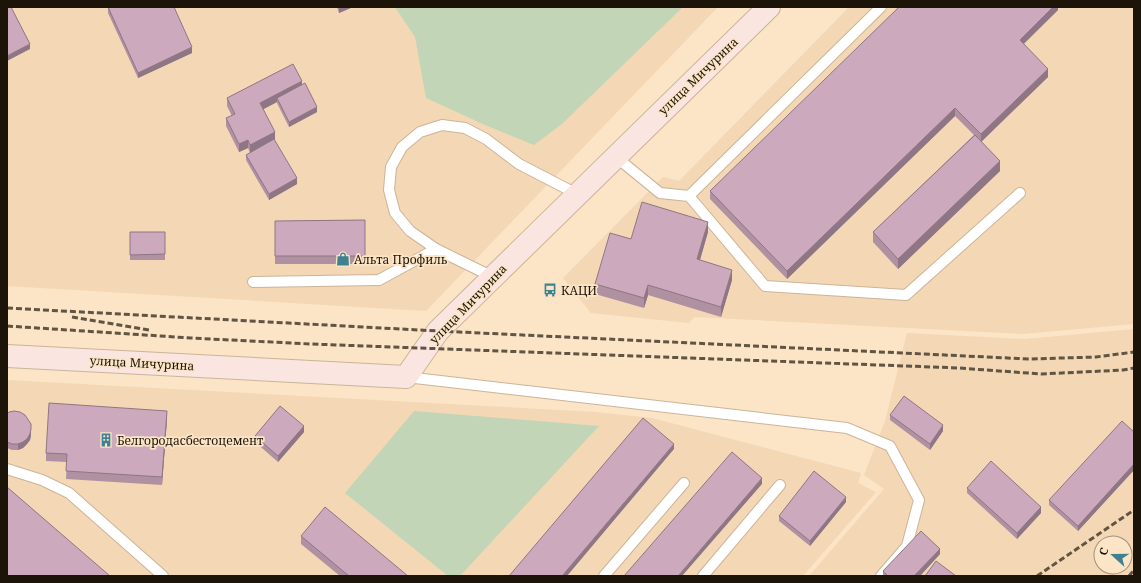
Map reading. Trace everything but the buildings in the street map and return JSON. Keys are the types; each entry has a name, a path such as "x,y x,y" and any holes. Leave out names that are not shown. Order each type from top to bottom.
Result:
{"street":[{"name":"улица Мичурина","path":"7,356 406,376 438,331 769,7"}],"lane":[{"path":"689,196 881,7"},
{"path":"493,277 436,249 410,231 395,212 389,190 391,167 402,147 420,132 442,125 465,128 486,139 519,164 577,194"},
{"path":"616,157 660,193 689,196 765,286 906,295 1020,193"},
{"path":"253,282 379,280 436,249"},
{"path":"406,376 848,428 890,446 919,500 907,546 881,576"},
{"path":"7,469 42,480 69,493 163,576"},
{"path":"604,576 684,484"},
{"path":"703,576 780,485"}],"shaded area":[{"path":"7,7 718,7 426,311 7,286"},
{"path":"849,7 1134,7 1134,324 1023,334 694,317 689,323 591,313 563,278 663,177 679,181"},
{"path":"1134,329 1134,576 809,576 884,489 864,475 885,421 907,333 1025,339"},
{"path":"7,380 595,412 652,418 861,473 858,483 876,492 803,576 7,576"}],"green space":[{"path":"395,7 683,7 562,124 534,145 485,125 426,98 415,37"},
{"path":"414,411 599,426 460,576 448,576 345,493"}],"railway":[{"path":"7,308 438,331 1029,359 1096,357 1134,352"},
{"path":"72,317 149,330"},
{"path":"7,326 311,344 959,368 1041,374 1123,370 1134,368"},
{"path":"1037,576 1134,510"},
{"path":"1129,576 1134,570"}],"place":[{"name":"Альта Профиль","path":"343,259"},
{"name":"КАЦИ","path":"550,290"},
{"name":"Белгородасбестоцемент","path":"106,440"}]}
